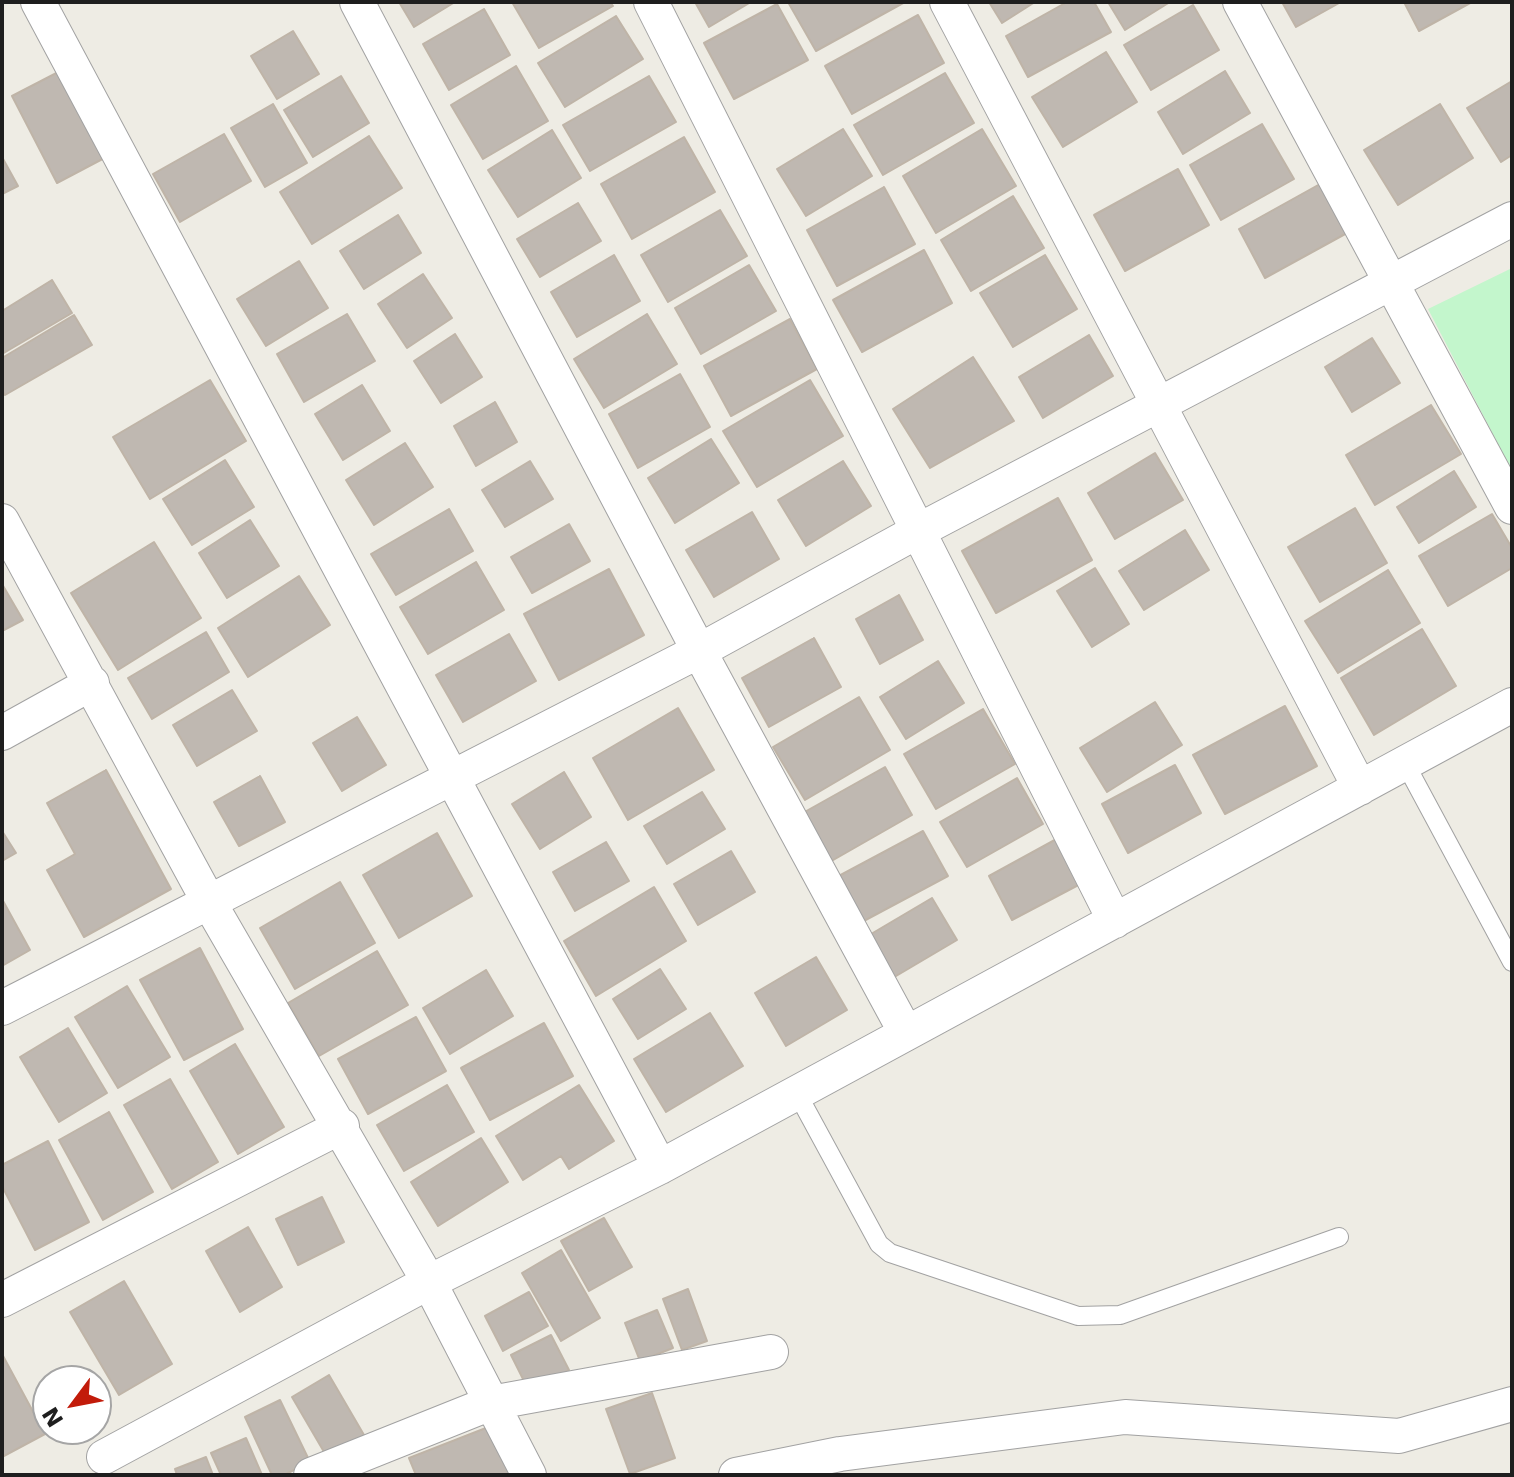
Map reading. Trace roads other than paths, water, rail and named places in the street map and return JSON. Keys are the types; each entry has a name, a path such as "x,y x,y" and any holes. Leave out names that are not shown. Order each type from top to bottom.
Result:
{"street":[{"path":"38,2 660,1167"},
{"path":"357,2 699,651 906,1033"},
{"path":"651,2 1115,921"},
{"path":"947,2 1360,788"},
{"path":"1240,2 1512,507"},
{"path":"2,1008 699,651 918,531 1512,219"},
{"path":"2,521 210,904 342,1126 429,1282 529,1475"},
{"path":"2,733 92,683"},
{"path":"104,1457 429,1282 660,1167 1512,705"},
{"path":"2,1300 342,1126"},
{"path":"311,1475 491,1403 771,1352"},
{"path":"736,1475 840,1454 1125,1417 1399,1436 1512,1404"}],"lane":[{"path":"1405,763 1512,962"},
{"path":"797,1093 879,1244 890,1253 1078,1316 1120,1315 1339,1237"}]}
